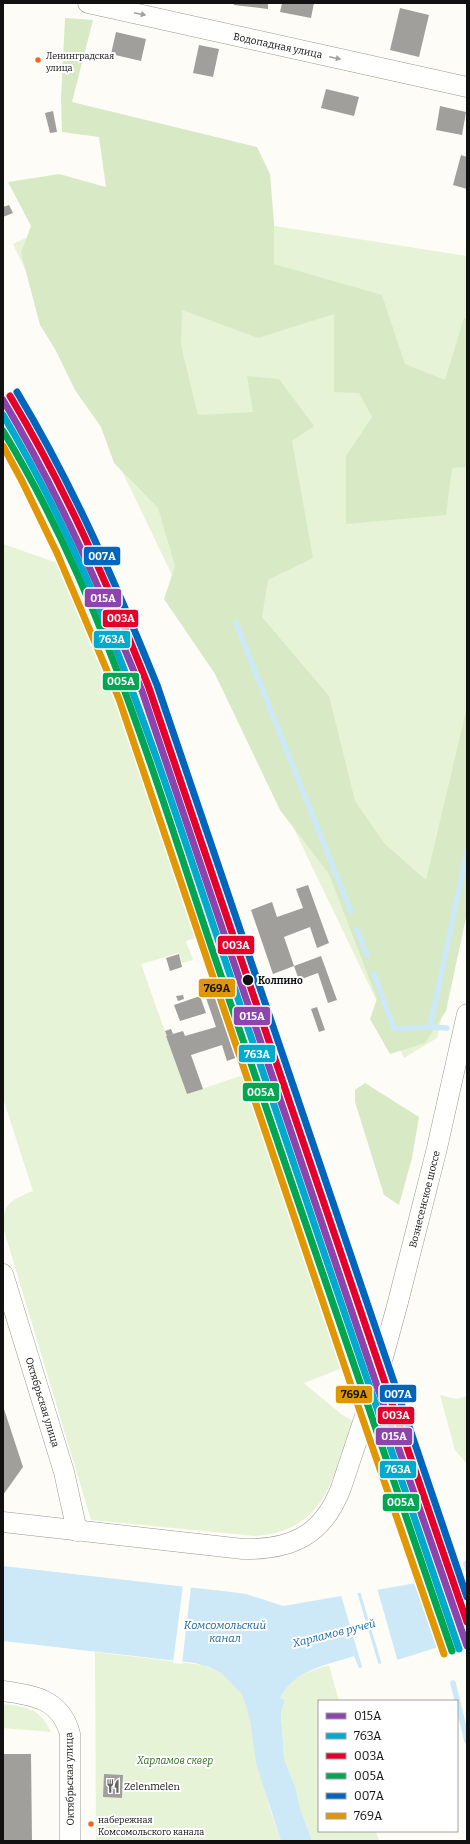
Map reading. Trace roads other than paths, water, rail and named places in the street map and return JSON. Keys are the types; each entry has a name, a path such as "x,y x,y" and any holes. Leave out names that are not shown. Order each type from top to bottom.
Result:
{"street":[{"name":"Водопадная улица","path":"88,3 467,87"},
{"name":"Вознесенское шоссе","path":"77,1531 261,1550 298,1539 318,1526 334,1506 376,1383 437,1148 467,1014"},
{"name":"Октябрьская улица","path":"3,1274 64,1472 77,1531"},
{"path":"3,1522 77,1531"},
{"name":"Октябрьская улица","path":"3,1691 43,1699 58,1709 64,1717 70,1734 70,1841"}],"water":[{"path":"467,1558 467,1638 397,1660 359,1668 354,1656 322,1666 293,1681 280,1698 285,1700 281,1713 284,1759 296,1789 300,1808 312,1841 281,1841 256,1763 250,1720 242,1694 221,1673 209,1667 195,1663 3,1641 3,1566 246,1594 283,1606 428,1581 464,1562"}],"waterway":[{"path":"236,623 351,912"},
{"path":"430,1027 467,851"},
{"path":"357,930 367,955"},
{"path":"374,974 394,1029 430,1027 447,1028"},
{"path":"453,1683 457,1700"},
{"path":"458,1704 467,1741"}],"place":[{"name":"Ленинградская улица","path":"38,60"},
{"name":"Колпино","path":"248,980"},
{"name":"Zelenmelen","path":"113,1786"},
{"name":"набережная Комсомольского канала","path":"91,1824"}],"water label":[{"name":"Комсомольский канал","path":"225,1631"},
{"name":"Харламов ручей","path":"334,1633"}],"park label":[{"name":"Харламов сквер","path":"175,1760"}]}
